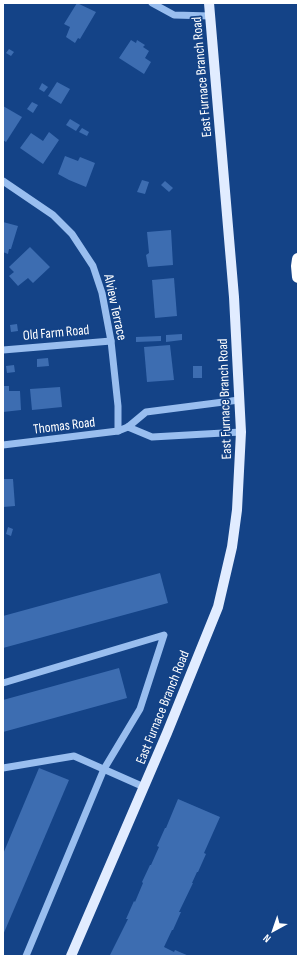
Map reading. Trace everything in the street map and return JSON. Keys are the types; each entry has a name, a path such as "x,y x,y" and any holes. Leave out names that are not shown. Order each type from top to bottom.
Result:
{"highway":[{"path":"298,259 296,266 298,277"}],"main road":[{"name":"East Furnace Branch Road","path":"70,956 168,733 218,607 232,547 238,502 241,432 234,297 209,3"}],"street":[{"path":"152,3 174,15 211,16"},
{"name":"Alview Terrace","path":"3,181 53,215 72,234 93,266 102,293 111,341 118,406 118,431"},
{"name":"Old Farm Road","path":"3,350 111,341"},
{"name":"Thomas Road","path":"3,445 118,431 128,427 146,412 239,400"},
{"path":"128,427 152,437 241,432"},
{"path":"3,683 164,635 140,709 104,769 26,956"},
{"path":"3,768 74,756 144,787"}],"building":[{"path":"77,3 96,12 80,39 78,38 75,43 66,37 70,27 64,24"},
{"path":"131,40 136,43 137,40 145,45 143,47 149,51 145,58 151,62 144,74 119,58"},
{"path":"9,49 14,52 11,56 6,53"},
{"path":"57,82 70,89 61,104 48,96"},
{"path":"42,83 48,87 44,92 39,89"},
{"path":"32,102 38,105 33,113 27,109"},
{"path":"3,106 22,117 6,142 3,140"},
{"path":"70,119 80,125 76,131 66,125"},
{"path":"82,128 89,132 87,136 79,132"},
{"path":"49,132 59,140 43,164 20,148 31,133 43,141"},
{"path":"65,156 78,161 80,157 95,163 86,187 58,174"},
{"path":"142,180 149,182 145,194 137,192"},
{"path":"165,181 173,188 169,192 161,185"},
{"path":"3,222 18,226 8,254 3,252"},
{"path":"171,230 173,265 148,267 146,255 149,253 147,232"},
{"path":"30,247 50,267 33,283 28,278 18,286 9,276 14,272 9,267"},
{"path":"174,278 177,316 155,318 152,280"},
{"path":"17,324 18,331 11,332 10,325"},
{"path":"182,334 182,340 166,342 166,335"},
{"path":"161,336 161,341 136,342 136,337"},
{"path":"170,345 174,380 147,382 144,347"},
{"path":"48,358 49,366 37,367 37,359"},
{"path":"14,365 15,372 7,373 6,366"},
{"path":"193,366 202,366 202,378 193,378"},
{"path":"3,386 9,386 9,391 20,391 21,410 3,412"},
{"path":"60,387 62,407 32,410 30,389"},
{"path":"3,479 13,479 15,506 3,507"},
{"path":"8,527 13,529 11,536 6,534"},
{"path":"160,573 168,603 3,648 3,616"},
{"path":"119,668 127,698 3,732 3,700"},
{"path":"39,768 69,780 3,935 3,854"},
{"path":"178,799 220,817 204,853 206,854 179,912 181,912 173,930 164,947 174,952 175,950 189,956 110,955 128,919 126,919 159,847 157,846"}]}
